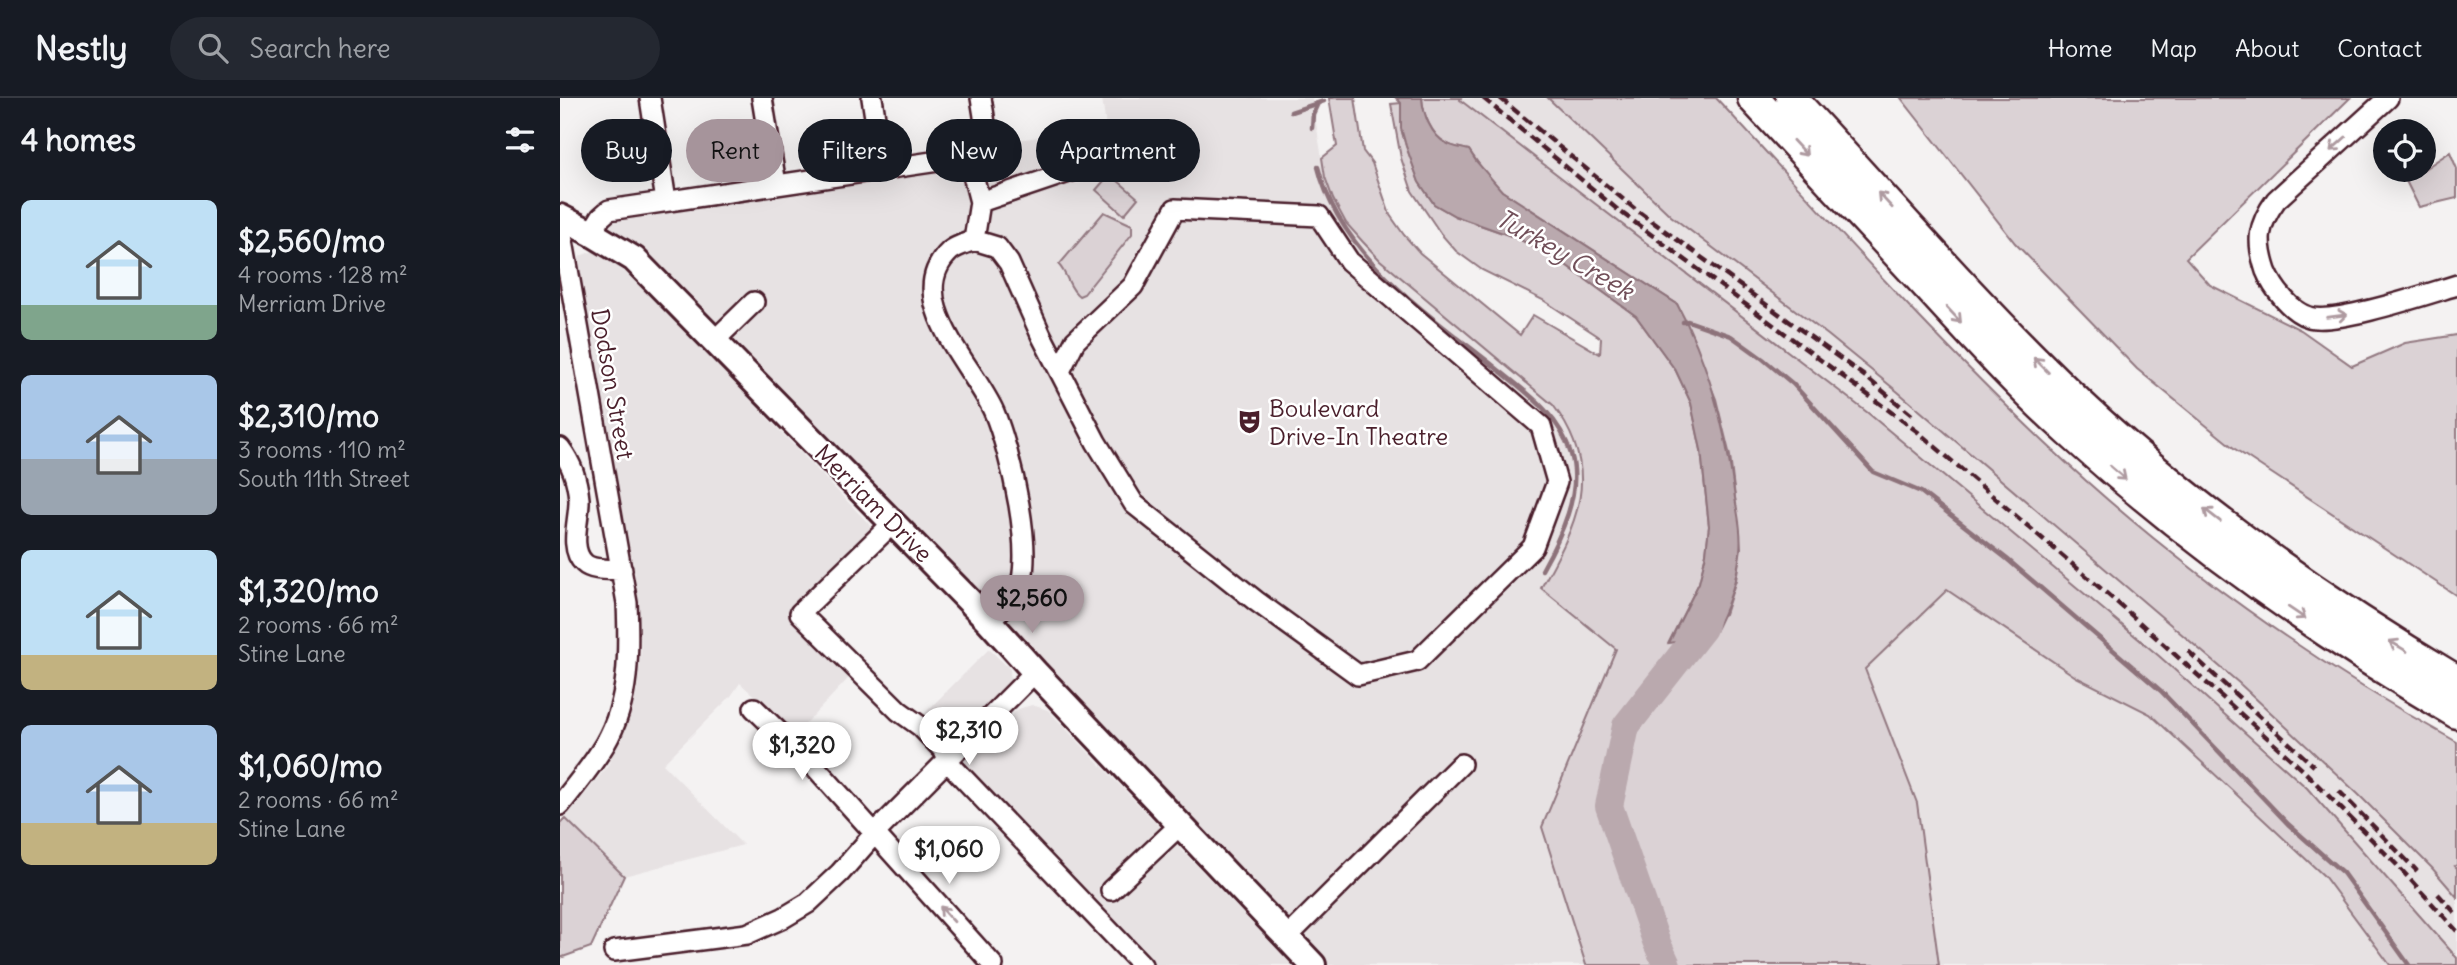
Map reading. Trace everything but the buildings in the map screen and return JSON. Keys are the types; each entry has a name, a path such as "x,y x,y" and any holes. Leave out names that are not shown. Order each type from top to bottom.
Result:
{"highway":[{"path":"1753,98 1970,332 2071,433 2171,519 2272,596 2457,713"},
{"path":"1791,98 2003,327 2071,395 2153,469 2296,578 2375,632 2457,681"}],"main road":[{"name":"Merriam Drive","path":"560,217 634,259 988,620 1313,965"}],"street":[{"path":"650,98 666,201"},
{"path":"762,98 776,184"},
{"path":"872,98 875,119"},
{"path":"981,98 984,119"},
{"path":"2388,98 2276,200 2263,218 2259,243 2267,273 2286,302 2309,317 2336,318 2457,285"},
{"path":"591,233 609,210 798,181"},
{"path":"974,240 980,202 978,182"},
{"path":"980,202 1039,182"},
{"path":"988,620 1017,594 1025,559 1021,513 994,412 940,321 932,291 936,271 951,250 974,240 997,247 1009,262 1060,371 1096,442 1134,504 1256,601 1359,676 1417,661 1533,547 1557,482 1541,426 1349,261 1318,216 1175,209 1133,286 1074,341 1060,371"},
{"name":"Dodson Street","path":"560,224 627,603 629,647 626,682 619,712 606,742 560,805"},
{"path":"714,341 754,302"},
{"path":"560,448 576,476 579,501 577,551 584,564 596,568 620,561"},
{"path":"893,523 800,613 899,711 919,726 1142,965"},
{"path":"614,951 747,934 783,918 808,902 840,873 875,833 1035,672"},
{"path":"754,708 816,767 993,965"},
{"path":"1287,937 1461,764"},
{"path":"1111,890 1180,825"}],"shaded area":[{"path":"1102,98 1312,98 1325,177 1346,223 1380,260 1553,405 1567,423 1582,468 1581,491 1568,536 1541,588 1616,649 1542,827 1586,965 1327,965 606,226 613,217 798,181 912,182 912,159 926,157 926,182 1022,182 1022,140 1036,137 1036,182 1200,182 1200,119 1105,119"},
{"path":"1329,98 1355,98 1363,151 1372,163 1390,215 1404,235 1420,253 1520,335 1533,315 1600,354 1601,338 1543,300 1482,270 1456,251 1441,234 1412,191 1401,158 1391,104 1401,103 1401,128 1406,146 1419,182 1434,204 1455,216 1517,238 1559,260 1636,316 1676,371 1691,403 1701,450 1709,526 1699,583 1669,642 1725,614 1736,580 1741,548 1730,456 1716,399 1677,304 1502,191 1469,150 1448,144 1436,135 1426,117 1422,98 1461,98 1460,100 1868,413 2159,656 2307,788 2457,958 2457,965 2390,965 2324,876 2150,714 2076,677 1947,590 1865,669 1917,803 1939,965 1586,965 1542,827 1616,649 1541,588 1574,520 1580,498 1578,453 1569,429 1553,405 1380,260 1346,223 1333,199 1322,158 1337,146"},
{"path":"1548,98 2239,683 2358,794 2457,897 2457,958 2307,788 2159,656 1868,413 1459,100"},
{"path":"1548,98 1716,98 1959,359 2091,485 2190,567 2241,605 2347,677 2457,742 2457,897 2358,794 2239,683 1898,392 1828,335 1671,216"},
{"path":"1901,98 2350,98 2186,258 2210,285 2301,330 2352,366 2405,343 2457,335 2457,596 2235,449 2137,369 2015,243"},
{"path":"2450,152 2457,169 2457,198 2419,207 2406,182 2436,182 2436,161"},
{"path":"1103,182 1119,182 1138,198 1124,215 1096,190"},
{"path":"1104,212 1132,225 1132,234 1084,294 1079,296 1059,265"},
{"path":"593,251 615,263 647,292 870,525 870,533 801,602 860,666 796,734 740,683 731,696 663,764 743,845 624,876 565,818 607,767 625,728 637,690 641,652 637,588 578,265 580,256"},
{"path":"1947,590 2076,677 2150,714 2324,876 2390,965 1939,965 1917,803 1865,669"},
{"path":"989,649 1010,669 1011,688 942,760 913,725"},
{"path":"1032,705 1048,710 1292,965 1136,965 951,771 1018,709"},
{"path":"565,818 624,876 591,947 560,958 560,823"}],"water":[{"path":"1396,98 1422,98 1426,117 1436,135 1448,144 1469,150 1502,191 1677,304 1699,350 1715,398 1727,447 1740,531 1739,562 1734,585 1712,637 1669,643 1699,583 1709,526 1701,450 1691,403 1676,371 1636,316 1559,260 1517,238 1455,216 1434,204 1419,182 1406,146 1401,128 1401,103"}],"waterway":[{"path":"1291,112 1324,101"},
{"path":"1312,128 1313,114 1318,103"},
{"path":"1318,167 1329,199 1345,228 1366,255 1415,303 1530,395 1550,415 1566,440 1574,469 1572,499 1556,544 1542,570"},
{"path":"1683,322 1688,321 1731,336 1763,359 1793,384 1873,472 1921,492 2007,559 2161,691 2288,824 2343,873 2409,965"},
{"name":"Turkey Creek","path":"1667,965 1656,941 1609,806 1626,726 1703,628 1709,605"}],"railway":[{"path":"1483,98 1618,210 1918,432 2119,604 2303,770 2397,865 2457,931"},
{"path":"1500,98 1635,209 1867,378 1913,416"},
{"path":"2188,651 2314,766"},
{"path":"2339,791 2417,871"},
{"path":"2438,894 2457,915"}],"place":[{"name":"Boulevard Drive-In Theatre","path":"1249,422"}]}
